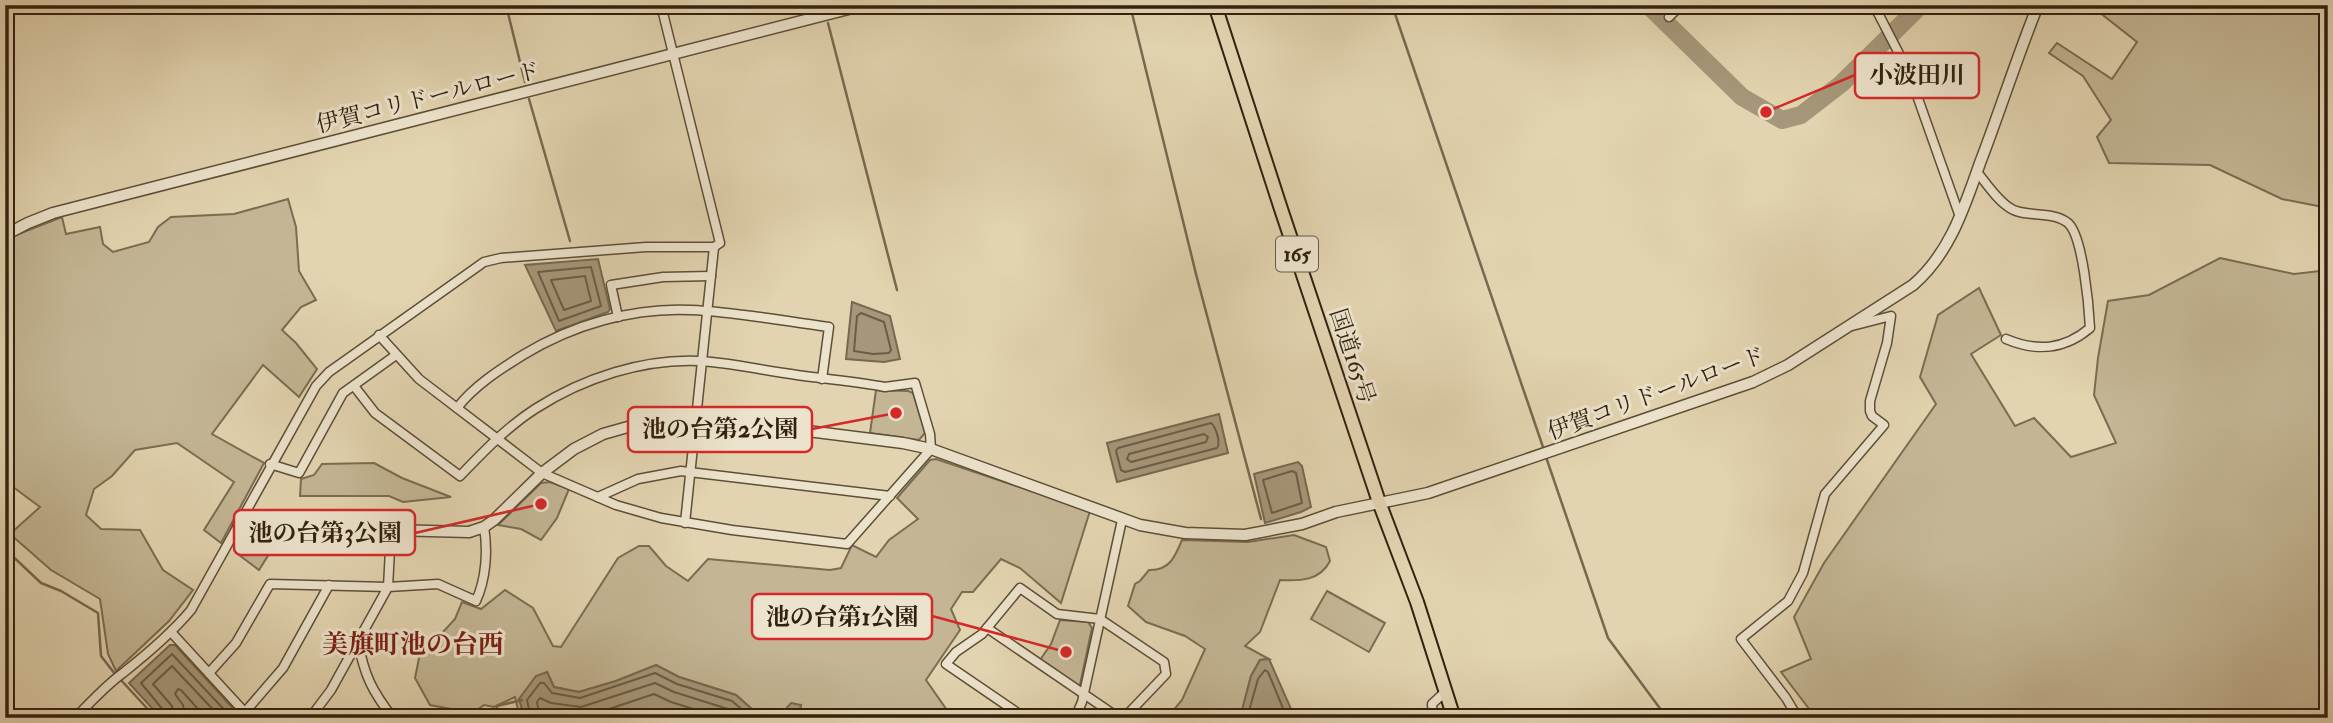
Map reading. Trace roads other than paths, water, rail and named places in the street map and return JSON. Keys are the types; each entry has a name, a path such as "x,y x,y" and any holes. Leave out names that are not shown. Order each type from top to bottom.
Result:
{"highway":[{"name":"国道165号","path":"1215,5 1379,502 1417,602 1454,718"}],"street":[{"path":"75,718 113,681 171,632 191,610 270,464 321,378 379,335 484,262 646,247 714,247 719,243 661,5"},
{"name":"伊賀コリドールロード","path":"5,235 28,222 53,213 864,5"},
{"path":"1669,17 1681,5"},
{"path":"1866,5 1874,8 1884,23 1915,88 1960,217"},
{"name":"伊賀コリドールロード","path":"484,527 574,449 603,434 649,421 696,417 903,443 931,449 1122,520 1160,530 1185,533 1245,534 1302,524 1336,512 1428,493 1546,454 1753,382 1788,365 1900,296 1924,276 1943,251 1960,217 2038,5"},
{"path":"1977,172 2010,208 2043,214 2068,223 2075,235 2089,296 2090,328 2074,341 2041,348 2024,347 2006,339"},
{"path":"685,523 714,247"},
{"path":"618,317 611,285 663,277 711,276"},
{"path":"457,408 466,397 498,371 537,346 594,323 665,310 707,312 829,327 822,379"},
{"path":"1798,718 1780,689 1741,639 1788,601 1803,573 1825,494 1884,425 1872,416 1870,401 1887,343 1891,316 1849,327"},
{"path":"354,386 375,413 460,476 496,440 532,410 569,389 607,374 640,366 702,361 886,387 915,383 930,434 931,449 848,544 685,523 637,512 542,474 496,440 419,379 379,335"},
{"path":"270,464 299,473 343,393 396,355"},
{"path":"598,497 638,479 670,472 691,471 890,496"},
{"path":"1075,718 1083,695 1122,520"},
{"path":"209,673 236,643 270,584 388,587 438,584 476,601 482,590 486,541 484,527 464,533 238,526"},
{"path":"310,718 331,690 388,587 391,531"},
{"path":"171,632 248,715 283,668 329,584"},
{"path":"987,628 1121,718 1166,674 1164,662 1100,619 1057,614 1020,588 987,628 956,652 946,664 1025,718"},
{"path":"358,641 368,682 373,693 393,718"},
{"path":"1433,718 1432,704 1445,692"},
{"path":"420,718 426,714 452,718"}],"water":[{"path":"598,259 610,309 556,331 525,265"},
{"path":"852,302 890,316 900,359 884,362 846,359"},
{"path":"1219,414 1228,453 1117,482 1107,443"},
{"path":"1298,462 1302,466 1311,507 1265,523 1254,474"},
{"path":"170,645 175,645 242,718 161,718 129,683"},
{"path":"1269,659 1295,718 1240,718 1251,676 1260,660"},
{"path":"656,665 679,677 736,695 762,718 525,718 519,699 536,676 547,672 554,687 579,692"},
{"path":"791,703 801,705 798,718 762,718 785,710"}],"waterway":[{"path":"506,5 525,82"},
{"path":"1130,5 1196,274 1261,519"},
{"path":"1392,5 1544,450"},
{"path":"1648,5 1742,97 1782,120 1801,115 1841,84 1921,5"},
{"path":"828,23 897,290"},
{"path":"529,99 570,241"},
{"path":"1546,457 1608,638 1667,718"},
{"path":"5,549 41,583 61,591 98,613 101,656 115,674"},
{"path":"120,679 156,718"},
{"path":"497,718 497,706 522,700"}],"place":[{"name":"小波田川","path":"1766,112"},
{"name":"池の台第2公園","path":"896,413"},
{"name":"池の台第3公園","path":"541,504"},
{"name":"池の台第1公園","path":"1066,652"}],"district":[{"name":"美旗町池の台西","path":"413,644"}]}
